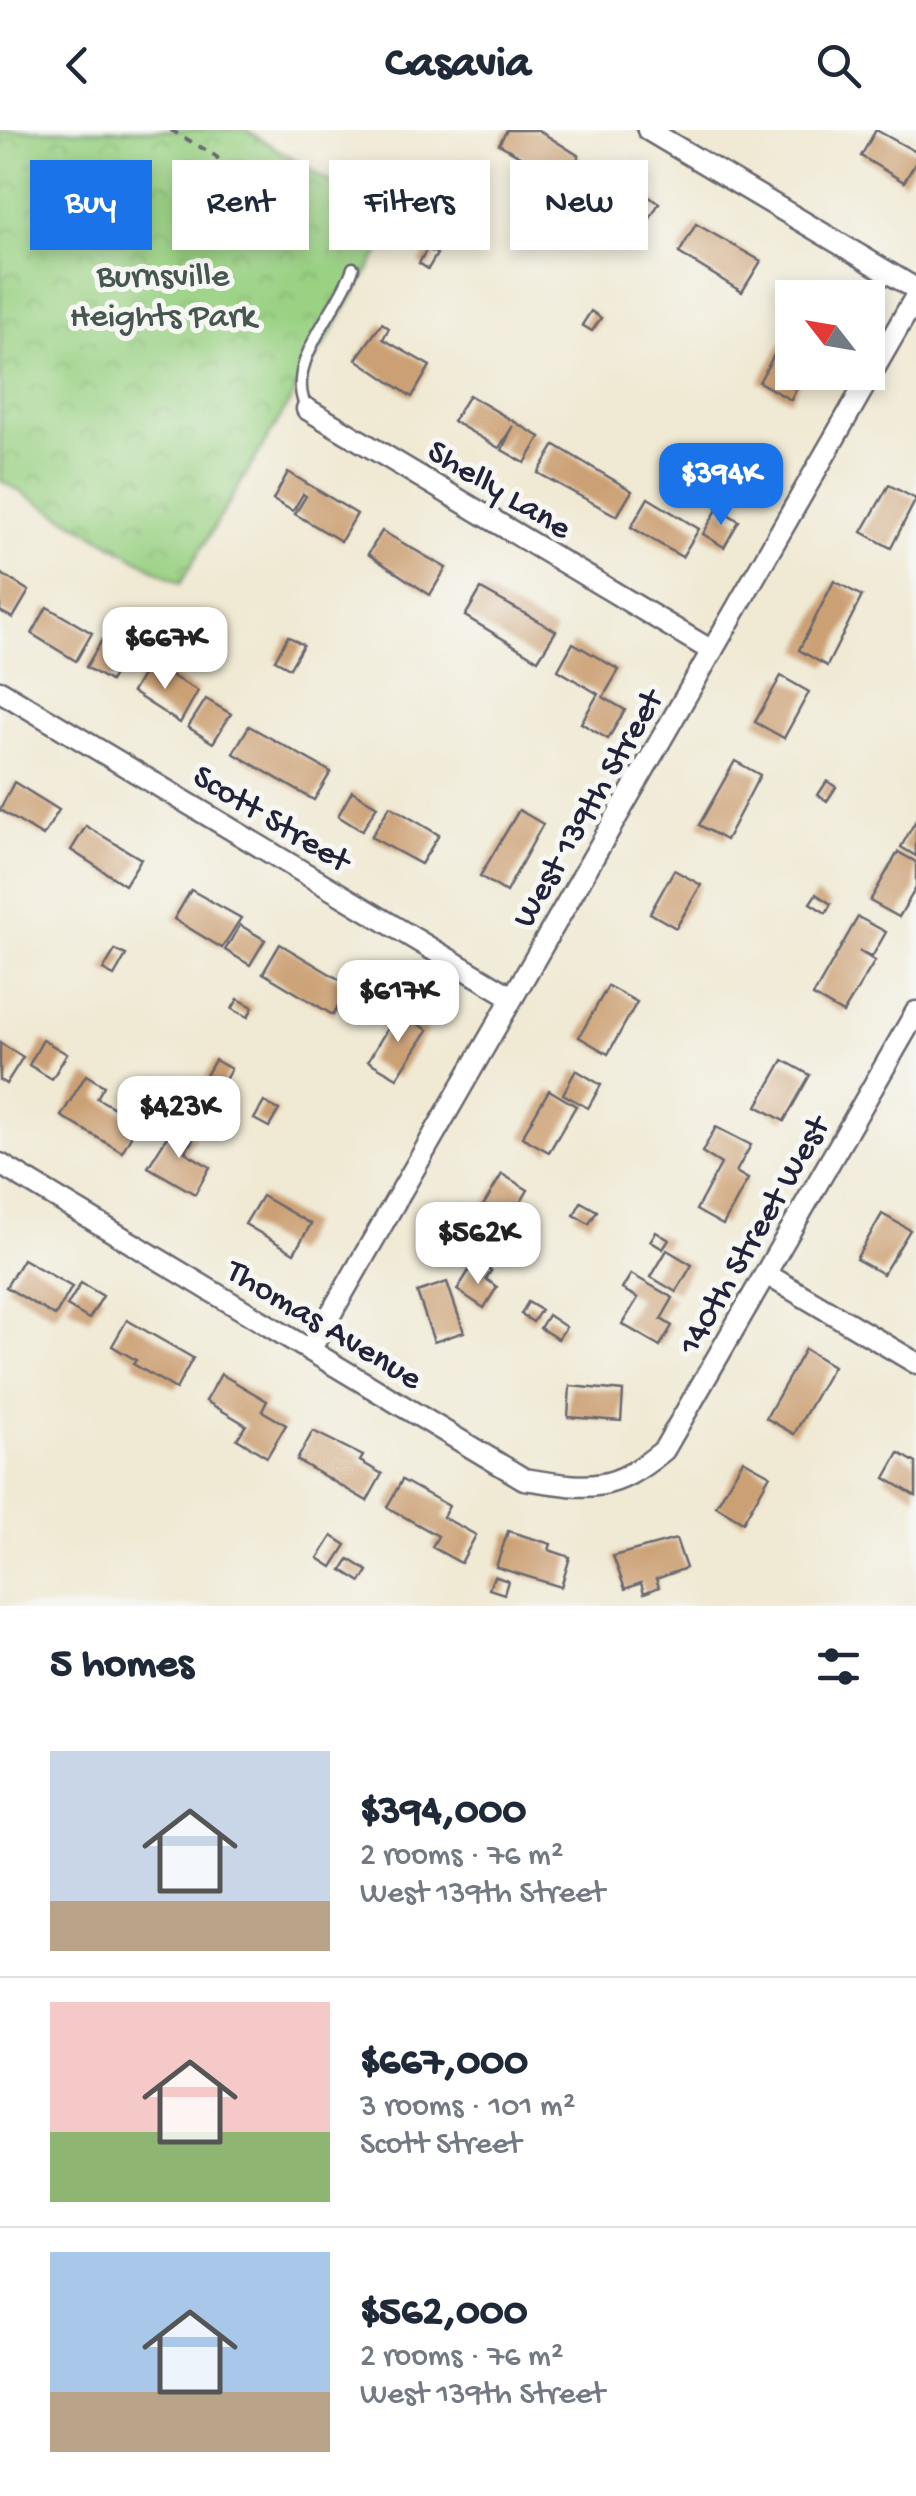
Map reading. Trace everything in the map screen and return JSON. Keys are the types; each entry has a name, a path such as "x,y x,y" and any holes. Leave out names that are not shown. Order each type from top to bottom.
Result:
{"street":[{"path":"648,130 916,292"},
{"name":"West 139th Street","path":"310,1350 916,292"},
{"name":"Shelly Lane","path":"307,409 712,651"},
{"name":"Scott Street","path":"0,692 512,997"},
{"name":"140th Street West","path":"631,1477 664,1450 916,1012"},
{"name":"Thomas Avenue","path":"0,1164 524,1479 592,1489 631,1477"},
{"path":"766,1274 916,1363"}],"lane":[{"path":"307,409 299,394 300,369 346,288 353,268"}],"path":[{"path":"171,130 219,160"}],"green space":[{"name":"Burnsville Heights Park","path":"0,130 246,130 295,160 172,160 172,250 309,250 309,169 329,181 329,250 381,250 180,584 0,480"}],"building":[{"path":"507,130 538,130 579,156 577,160 527,160 499,144"},
{"path":"876,130 916,152 916,162 904,182 861,156"},
{"path":"648,196 659,203 648,222"},
{"path":"696,224 761,261 742,292 679,253"},
{"path":"426,250 437,254 428,269 419,263"},
{"path":"591,311 601,318 592,331 582,325"},
{"path":"382,323 389,328 383,339 430,366 412,397 356,359"},
{"path":"775,353 775,390 796,390 791,400 759,382"},
{"path":"469,395 540,437 525,463 502,450 513,426 499,448 453,421"},
{"path":"555,445 632,491 617,516 538,473"},
{"path":"288,472 357,514 341,541 295,514 306,496 303,494 293,511 273,500"},
{"path":"889,485 916,499 891,548 862,532"},
{"path":"648,498 699,529 682,557 631,527"},
{"path":"718,508 739,521 724,547 703,534"},
{"path":"382,531 446,568 430,595 368,554"},
{"path":"0,573 29,591 13,618 0,611"},
{"path":"834,581 862,596 827,666 799,650"},
{"path":"481,589 556,631 538,660 465,616"},
{"path":"47,607 92,633 76,661 32,634"},
{"path":"288,636 303,645 290,668 275,660"},
{"path":"102,640 126,655 110,681 86,667"},
{"path":"573,643 619,670 603,697 625,710 608,739 581,723 598,694 558,670"},
{"path":"149,663 198,691 180,723 132,692"},
{"path":"781,676 809,692 784,738 755,722"},
{"path":"206,699 231,714 213,743 188,727"},
{"path":"249,726 331,772 314,800 233,753"},
{"path":"735,761 760,775 726,840 699,825"},
{"path":"827,781 836,787 827,801 818,795"},
{"path":"14,782 59,810 43,836 0,810"},
{"path":"352,791 377,806 362,831 338,816"},
{"path":"390,806 439,835 421,864 371,837"},
{"path":"519,810 543,824 506,892 480,876"},
{"path":"916,820 916,856 901,847"},
{"path":"86,826 141,859 125,885 71,850"},
{"path":"898,852 916,862 916,888 899,917 870,901"},
{"path":"674,870 701,885 676,928 650,913"},
{"path":"191,890 241,918 222,948 174,919"},
{"path":"816,894 831,904 826,913 810,903"},
{"path":"858,917 886,932 872,957 859,951 875,961 843,1013 813,996"},
{"path":"240,925 265,940 250,965 225,950"},
{"path":"280,944 350,986 333,1015 263,973"},
{"path":"115,950 126,955 114,976 103,970"},
{"path":"608,986 637,1002 608,1054 579,1037"},
{"path":"238,999 253,1007 248,1017 232,1009"},
{"path":"397,1012 428,1030 397,1078 368,1061"},
{"path":"43,1040 67,1054 52,1079 29,1065"},
{"path":"0,1043 23,1057 6,1084 0,1080"},
{"path":"215,1060 231,1069 221,1087 205,1077"},
{"path":"783,1060 810,1075 784,1121 757,1106"},
{"path":"576,1070 601,1085 588,1108 563,1094"},
{"path":"86,1075 104,1086 97,1098 139,1122 122,1152 61,1116"},
{"path":"549,1090 576,1106 549,1152 522,1137"},
{"path":"264,1102 279,1110 269,1127 254,1119"},
{"path":"175,1124 195,1136 185,1152 210,1167 195,1194 148,1167"},
{"path":"716,1127 751,1145 736,1172 748,1179 723,1225 696,1210 721,1164 702,1152"},
{"path":"502,1174 528,1190 508,1224 520,1231 506,1254 468,1231"},
{"path":"262,1196 311,1224 294,1253 245,1224"},
{"path":"581,1202 597,1211 589,1224 574,1215"},
{"path":"882,1214 910,1230 883,1274 856,1259"},
{"path":"656,1232 669,1240 663,1249 650,1241"},
{"path":"667,1250 692,1265 676,1292 651,1277"},
{"path":"23,1259 72,1287 55,1316 6,1287"},
{"path":"481,1266 491,1271 486,1279 497,1287 484,1308 457,1290 470,1269 477,1274"},
{"path":"631,1274 673,1298 661,1319 672,1326 660,1346 622,1324 638,1298 622,1289"},
{"path":"447,1282 464,1332 434,1342 417,1292"},
{"path":"81,1283 103,1296 89,1319 67,1306"},
{"path":"528,1302 541,1310 533,1322 521,1314"},
{"path":"548,1315 566,1327 558,1339 540,1328"},
{"path":"127,1320 193,1358 176,1389 133,1364 136,1360 112,1346"},
{"path":"805,1349 833,1366 794,1434 766,1418"},
{"path":"221,1374 267,1401 262,1411 286,1425 267,1457 237,1439 246,1425 206,1401"},
{"path":"570,1386 623,1391 621,1421 568,1417"},
{"path":"313,1431 363,1456 360,1461 382,1474 367,1501 297,1460"},
{"path":"899,1453 916,1463 916,1496 885,1478"},
{"path":"743,1460 770,1475 743,1522 716,1506"},
{"path":"402,1480 449,1506 443,1517 476,1535 461,1563 432,1547 438,1536 387,1507"},
{"path":"508,1531 551,1544 549,1550 570,1557 561,1587 496,1567"},
{"path":"332,1536 346,1545 332,1567 318,1558"},
{"path":"676,1539 686,1568 656,1579 659,1587 644,1593 641,1583 625,1589 613,1556"},
{"path":"349,1559 368,1571 361,1582 342,1570"},
{"path":"494,1576 508,1581 504,1594 489,1589"}]}
